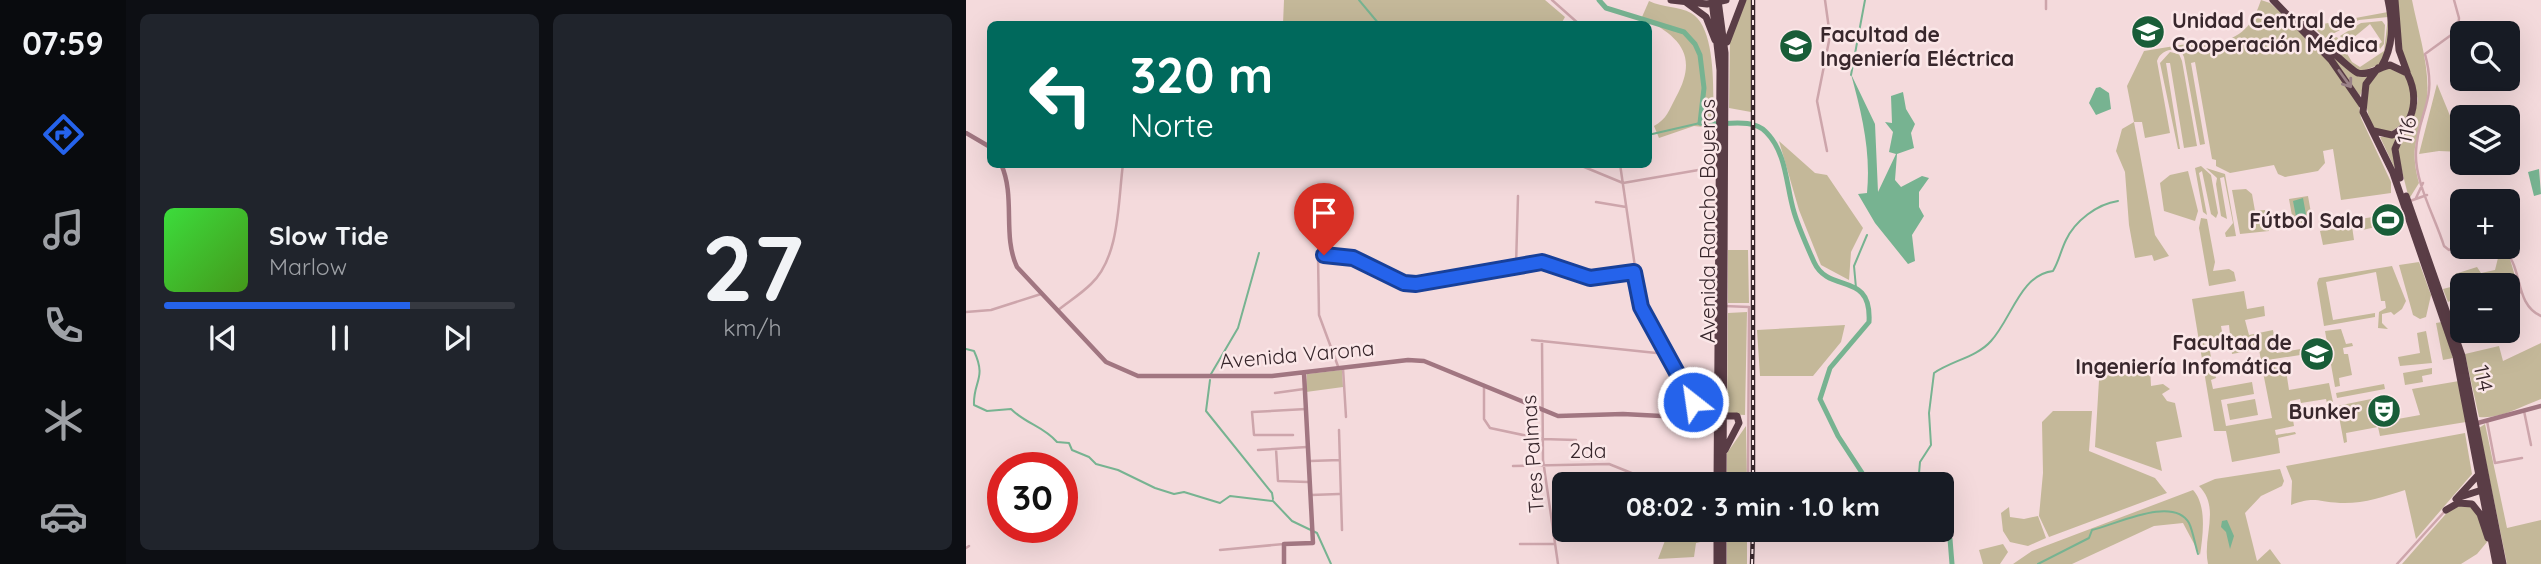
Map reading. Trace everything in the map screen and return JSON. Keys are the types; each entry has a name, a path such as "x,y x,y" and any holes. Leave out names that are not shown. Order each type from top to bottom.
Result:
{"highway":[{"path":"1671,0 1718,1"},
{"path":"2273,0 2326,43 2353,71 2363,74 2395,66 2407,73"},
{"path":"2362,105 2366,85 2388,56 2391,39 2388,0"},
{"path":"2292,16 2331,60 2362,105 2368,124 2374,131 2392,135 2405,126 2414,100 2399,50 2395,0"},
{"name":"Avenida Rancho Boyeros","path":"1718,1 1722,54 1724,306 1718,472"},
{"path":"1688,2 1707,19 1722,54"},
{"path":"1722,54 1741,2"},
{"path":"2326,43 2331,60"},
{"name":"114","path":"2405,126 2395,149 2398,171 2412,200 2425,254 2456,356 2473,424 2498,563"},
{"name":"114","path":"2374,131 2425,254"},
{"name":"Avenida Rancho Boyeros","path":"1722,143 1718,388 1723,472"},
{"path":"1722,418 1739,420 1724,454"},
{"name":"114","path":"2473,424 2479,474 2486,491"},
{"path":"2456,499 2479,474"},
{"path":"2456,499 2486,491"},
{"path":"2446,510 2465,502 2477,508 2498,563"},
{"path":"1717,542 1717,564"},
{"path":"1723,542 1723,564"}],"street":[{"path":"1552,0 1576,21"},
{"path":"1825,0 1830,36 1817,101 1827,151"},
{"path":"2046,0 2046,9"},
{"name":"116","path":"2450,250 2444,246 2423,183 2416,151 2430,101 2430,72 2425,54 2458,30 2459,18 2454,0"},
{"path":"966,134 987,145"},
{"path":"1587,168 1623,183 1720,166"},
{"name":"Avenida Varona","path":"1002,168 1007,182 1014,261 1021,274 1106,362 1131,374 1214,376 1304,373 1408,360 1424,361 1558,416 1623,414 1722,418"},
{"path":"1057,312 1093,283 1108,258 1122,168"},
{"path":"1621,168 1641,307 1693,402 1707,419"},
{"path":"2412,200 2423,183"},
{"path":"2412,200 2427,195"},
{"path":"1516,267 1518,196"},
{"path":"1596,202 1626,207"},
{"path":"1346,417 1341,368 1319,315 1318,256 1353,258 1404,283 1416,284 1542,262 1590,278 1634,272"},
{"path":"2512,259 2528,307 2541,316"},
{"path":"966,312 991,310 1041,294"},
{"path":"1724,306 1749,307 1748,472"},
{"path":"1532,340 1666,354"},
{"name":"Tres Palmas","path":"1542,341 1545,364 1541,409 1542,439 1558,564"},
{"path":"1220,550 1313,543 1304,373"},
{"path":"1484,385 1486,426 1542,439 1576,440"},
{"path":"1687,418 1693,402 1718,388"},
{"path":"1275,393 1304,389"},
{"path":"2473,424 2541,406"},
{"path":"1293,435 1254,435 1252,412 1306,409"},
{"path":"2524,411 2531,445"},
{"path":"1739,420 1747,417"},
{"path":"2487,421 2495,463 2522,458"},
{"path":"1339,430 1342,530"},
{"path":"1258,450 1309,447"},
{"path":"1276,449 1280,483 1311,482"},
{"path":"1310,461 1340,460"},
{"name":"2da","path":"1513,466 1609,464 1629,472"},
{"path":"1311,495 1339,494"},
{"path":"2397,564 2456,499"},
{"path":"1284,544 1284,564"},
{"path":"1520,544 1555,544"}],"shaded area":[{"path":"1284,0 1545,0 1565,17 1563,21 1283,21"},
{"path":"1745,0 1751,0 1751,112 1729,108 1730,42"},
{"path":"2261,0 2270,3 2327,58 2358,101 2361,118 2391,182 2391,193 2341,200 2333,149 2323,151 2325,163 2318,171 2285,177 2278,174 2274,165 2230,173 2216,166 2216,160 2212,159 2195,62 2191,63 2205,144 2200,145 2184,57 2178,50 2164,52 2157,61 2170,133 2145,138 2142,122 2134,122 2127,86 2144,51 2205,41 2208,49 2242,32 2252,20"},
{"path":"2397,0 2412,0 2427,74 2425,111 2415,147 2419,183 2409,199 2397,151 2415,113 2418,99 2402,50"},
{"path":"1649,1 1686,11 1700,21 1710,49 1713,128 1694,126 1659,138 1654,126 1665,117 1683,82 1685,59 1676,40 1652,21 1642,17"},
{"path":"2388,12 2390,30 2386,56 2378,65 2360,72 2337,54 2330,39 2337,37 2352,62 2360,67 2384,51 2388,17 2359,20 2325,38 2312,26"},
{"path":"2382,21 2385,25 2384,44 2380,49 2378,45 2382,42 2370,24 2347,43 2340,36 2361,23"},
{"path":"2327,50 2346,67 2368,75 2360,96"},
{"path":"2170,52 2179,54 2182,61 2197,146 2184,148 2170,63 2166,63 2178,149 2160,63"},
{"path":"2387,67 2408,77 2411,95 2408,116 2389,133 2374,128 2366,102 2368,85 2372,78"},
{"path":"1851,74 1875,124 1878,192 1896,154 1889,152 1893,132 1885,122 1892,123 1891,96 1903,92 1906,109 1915,124 1911,133 1914,148 1897,154 1895,180 1901,187 1922,176 1929,178 1919,192 1919,207 1924,216 1912,235 1915,261 1908,264 1875,223 1858,194 1867,193 1868,162 1862,119"},
{"path":"2437,84 2450,116 2450,151 2419,154"},
{"path":"2100,87 2109,93 2111,109 2096,115 2089,103 2096,88"},
{"path":"2134,122 2155,235 2169,256 2154,261 2152,255 2135,258 2129,225 2125,172 2116,151 2122,129"},
{"path":"2396,136 2393,150 2396,171 2380,137"},
{"path":"1779,141 1815,173 1827,175 1863,228 1851,252 1849,280 1821,265 1799,210"},
{"path":"2201,166 2211,175 2218,213 2216,218 2211,214 2202,171 2199,173 2207,215 2203,212 2195,168"},
{"path":"2206,168 2225,174 2236,236 2226,237 2225,233 2233,223 2224,177 2220,178 2227,219 2221,216 2217,178"},
{"path":"2539,169 2541,194 2534,196 2528,172"},
{"path":"2188,171 2198,211 2195,221 2164,211 2160,183 2170,175"},
{"path":"2246,189 2252,194 2255,211 2265,210 2269,231 2240,234 2232,190"},
{"path":"2308,196 2313,224 2294,227 2289,199"},
{"path":"2303,198 2307,220 2297,222 2293,201"},
{"name":"Fútbol Sala","path":"2392,210 2395,229 2385,231 2381,211"},
{"path":"2379,216 2381,226 2362,230 2360,219"},
{"path":"2201,218 2207,219 2215,262 2213,271 2229,269 2234,272 2236,281 2209,286 2199,228"},
{"path":"2352,226 2354,240 2323,245 2320,231"},
{"path":"1728,250 1748,250 1749,303 1728,303"},
{"path":"2498,259 2510,259 2514,273 2481,273 2495,270"},
{"path":"2419,262 2431,295 2426,317 2420,319 2413,315 2399,265"},
{"path":"2392,266 2406,301 2402,309 2394,315 2391,312 2382,314 2382,323 2388,329 2378,328 2379,312 2386,308 2385,301 2381,301 2376,272 2326,282 2333,320 2375,313 2375,317 2324,326 2317,283 2319,278"},
{"path":"2477,267 2481,273 2458,273"},
{"path":"2450,287 2448,302 2443,289"},
{"path":"2244,291 2247,309 2264,306 2265,316 2245,320 2249,335 2273,330 2277,353 2312,347 2313,353 2261,361 2259,349 2232,354 2229,325 2221,326 2224,343 2209,346 2211,357 2207,358 2209,368 2214,367 2216,378 2211,380 2213,389 2252,382 2254,394 2221,400 2226,426 2272,418 2262,367 2285,364 2289,390 2329,383 2333,402 2327,403 2326,399 2301,403 2300,399 2290,401 2294,426 2275,430 2276,435 2296,434 2278,438 2280,453 2232,462 2226,431 2214,431 2192,299"},
{"path":"1747,312 1745,415 1727,414 1728,313"},
{"path":"2442,322 2453,358 2443,360 2436,323"},
{"path":"1845,325 1841,342 1813,376 1760,376 1757,330"},
{"path":"2341,329 2346,344 2352,343 2353,346 2343,348 2344,354 2348,354 2352,375 2339,378 2340,386 2335,387 2325,331"},
{"path":"2426,331 2432,363 2400,366 2398,357 2420,353 2417,333"},
{"path":"2541,343 2541,399 2503,414 2479,417 2465,354 2499,346 2503,361"},
{"path":"2120,366 2150,366 2151,386 2163,384 2170,389 2162,394 2167,401 2175,403 2182,437 2156,442 2162,471 2095,447 2099,380"},
{"path":"2432,368 2432,374 2422,376 2423,382 2405,385 2403,373"},
{"path":"1342,370 1343,387 1306,392 1307,374"},
{"path":"2459,381 2466,422 2380,436 2378,427 2346,433 2347,442 2344,443 2337,406 2376,398 2381,422 2420,415 2412,389"},
{"path":"2384,384 2385,389 2337,398 2336,393"},
{"path":"2255,399 2258,415 2230,420 2227,404"},
{"path":"2053,411 2092,411 2089,451 2155,478 2167,493 2049,537 2039,516 2043,473 2042,422"},
{"path":"2485,424 2507,528 2541,520 2541,564 2507,564 2479,428"},
{"path":"1746,426 1747,472 1727,472 1727,453"},
{"path":"2465,433 2472,474 2416,539 2405,490 2373,500 2340,503 2311,500 2291,505 2292,481 2286,466"},
{"path":"2280,469 2284,481 2282,486 2261,496 2245,513 2257,561 2270,549 2281,564 2208,564 2209,504 2199,486 2215,479"},
{"path":"2193,490 2202,512 2200,555 2183,523 2154,526 2072,564 2013,564 2032,551"},
{"path":"2009,507 2010,517 2024,519 2038,516 2046,538 2028,546 2010,542 2003,531 2001,513"},
{"path":"2471,507 2476,511 2487,542 2477,554 2461,564 2402,564 2451,508"},
{"path":"2227,520 2234,536 2230,549 2226,532 2221,527 2222,521"},
{"path":"1664,542 1700,542 1696,543 1694,557 1658,559"},
{"path":"1727,542 1747,542 1747,564 1727,564"},
{"path":"2003,544 2008,552 2000,564 1983,564 1979,550"}],"waterway":[{"path":"1359,0 1376,21"},
{"path":"1599,0 1606,8 1648,21"},
{"path":"1851,75 1865,0"},
{"path":"1652,22 1684,32 1695,44 1700,55 1704,88 1700,123 1752,124 1766,132 1773,140 1782,160 1794,212 1814,262 1829,278 1857,289 1864,295 1869,322 1830,368 1820,399 1838,436 1862,472"},
{"path":"1652,134 1700,123"},
{"path":"1919,472 1920,462 1931,445 1929,413 1934,373 1971,355 1991,341 2024,289 2032,280 2053,271 2075,226 2095,210 2118,201"},
{"path":"1856,288 1854,266 1867,235"},
{"path":"1211,374 1238,328 1259,253"},
{"path":"966,349 974,351 978,360 979,374 974,405 987,411 1011,409 1057,442 1069,443 1072,450 1089,457 1096,464 1118,470 1155,488 1174,494 1184,492 1220,503 1230,496 1273,501 1292,521 1317,533 1331,564"},
{"path":"1210,380 1206,411 1272,493 1273,499"},
{"path":"2038,564 2089,538 2092,530 2157,512 2181,515 2189,523 2198,554"},
{"path":"1950,542 1952,564"}],"railway":[{"path":"1753,0 1753,472"},
{"path":"1752,564 1753,542"}],"place":[{"name":"Unidad Central de Cooperación Médica","path":"2148,32"},
{"name":"Facultad de Ingeniería Eléctrica","path":"1796,46"},
{"name":"Fútbol Sala","path":"2388,220"},
{"name":"Facultad de Ingeniería Infomática","path":"2317,354"},
{"name":"Bunker","path":"2384,411"}],"route":[{"path":"1324,255 1353,258 1376,272 1404,283 1416,284 1542,262 1590,278 1634,272 1641,307 1693,402"}]}
